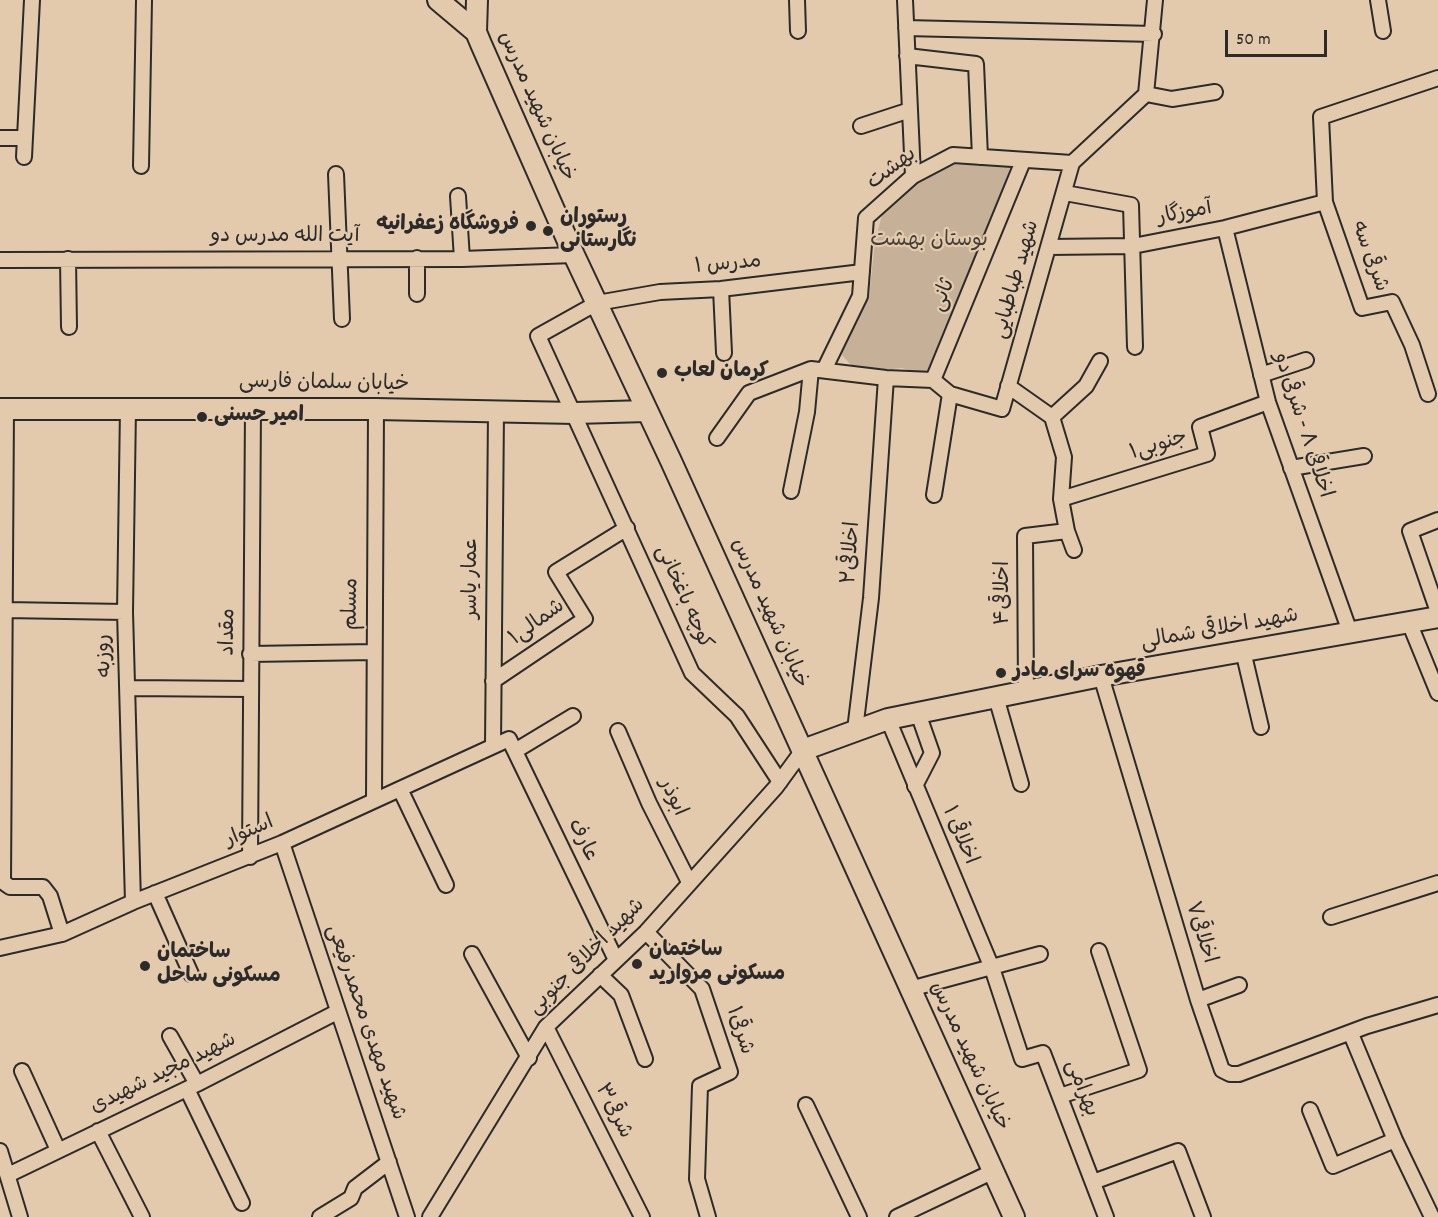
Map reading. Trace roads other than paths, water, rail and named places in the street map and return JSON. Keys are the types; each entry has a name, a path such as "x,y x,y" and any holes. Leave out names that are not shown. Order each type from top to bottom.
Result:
{"main road":[{"name":"خیابان شهید مدرس","path":"438,0 476,32"},
{"name":"خیابان شهید مدرس","path":"477,0 476,32 574,255 648,411 1014,1217"},
{"name":"خیابان سلمان فارسی","path":"3,409 253,408 575,413 648,411"},
{"name":"شهید اخلاقی شمالی","path":"803,750 888,719 1101,676 1438,615"}],"street":[{"path":"24,157 32,0"},
{"path":"141,166 144,0"},
{"path":"797,0 798,31"},
{"path":"905,0 913,176"},
{"path":"1072,163 1146,94 1154,34 1155,0"},
{"path":"1378,0 1383,31"},
{"path":"906,28 1154,34"},
{"path":"908,56 976,64 980,157"},
{"path":"1325,201 1321,117 1438,78"},
{"path":"1146,94 1172,99 1215,92"},
{"path":"861,126 910,110"},
{"path":"0,138 25,138"},
{"name":"بهشت","path":"818,369 860,296 866,218 913,176 953,155 1072,163"},
{"name":"ثانی","path":"933,380 1023,161"},
{"name":"شهید طباطبایی","path":"950,394 1002,409 1072,163"},
{"path":"336,174 342,319"},
{"path":"1065,192 1131,205 1135,347"},
{"path":"458,196 462,259"},
{"name":"آموزگار","path":"1049,247 1133,246 1226,228 1325,201"},
{"name":"شرقی سه","path":"1325,201 1362,308 1392,302 1412,345 1428,394"},
{"name":"اخلاقی ۸ - شرقی دو","path":"1226,228 1268,402 1350,632"},
{"name":"آیت الله مدرس دو","path":"0,260 462,259 574,255"},
{"path":"417,258 417,294"},
{"path":"68,259 69,327"},
{"name":"مدرس ۱","path":"575,413 538,336 597,303 660,292 721,289 862,272"},
{"path":"721,289 724,352"},
{"path":"1261,375 1306,360"},
{"path":"1052,417 1086,386 1100,361"},
{"path":"791,491 818,369"},
{"path":"717,438 749,393 818,369 886,378 933,380 950,394 934,495"},
{"name":"اخلاقی۲","path":"855,730 871,598 886,378"},
{"path":"1008,386 1052,417 1064,457 1061,499 1066,531 1074,550"},
{"name":"جنوبی۱","path":"1061,499 1207,454 1200,427 1268,402"},
{"name":"روزبه","path":"128,408 125,612 133,902"},
{"name":"مقداد","path":"250,856 253,408"},
{"path":"3,409 5,610 3,882 10,887 44,887 50,896 62,934"},
{"name":"مسلم","path":"374,799 376,409"},
{"name":"عمار یاسر","path":"493,745 496,412"},
{"name":"کوچه باغخانی","path":"575,413 692,673 737,716 780,782"},
{"path":"1291,468 1364,456"},
{"path":"1438,520 1410,531 1438,615"},
{"name":"شمالی۱","path":"493,681 585,619 556,572 627,528"},
{"name":"اخلاقی۴","path":"1026,691 1025,536 1066,531"},
{"path":"5,610 125,612"},
{"path":"1409,622 1438,693"},
{"path":"1243,651 1261,727"},
{"path":"250,654 374,652"},
{"name":"اخلاقی۷","path":"1101,676 1198,1000 1222,1070 1230,1074 1239,1074 1438,1005"},
{"path":"128,687 250,689"},
{"path":"996,697 1021,784"},
{"path":"915,786 932,753 918,713"},
{"name":"استوار","path":"0,948 62,934 133,902 282,843 493,745 512,745 573,716"},
{"name":"اخلاقی ۱","path":"888,719 992,968"},
{"name":"ابوذر","path":"618,731 649,803 689,882"},
{"name":"عارف","path":"512,745 616,960"},
{"name":"شهید اخلاقی جنوبی","path":"430,1217 546,1027 646,932 780,782 803,750"},
{"path":"400,789 446,885"},
{"name":"شهید مهدی محمدرفیعی","path":"282,843 407,1217"},
{"path":"1331,917 1438,883"},
{"path":"155,893 191,974"},
{"name":"شرقی۱","path":"646,932 702,988 730,1072 700,1086 697,1179 708,1217"},
{"path":"1060,1096 1139,1070 1099,951"},
{"path":"472,954 529,1058"},
{"path":"910,989 1041,954"},
{"name":"بهرامی","path":"992,968 1022,1059 1043,1053 1106,1217"},
{"path":"600,975 621,995 645,1059"},
{"path":"1198,1000 1239,985"},
{"name":"شهید مجید شهیدی","path":"8,1175 192,1086 337,1012"},
{"name":"شرقی۳","path":"546,1027 642,1217"},
{"path":"1350,1034 1395,1140 1432,1217"},
{"path":"170,1036 242,1203"},
{"path":"22,1071 58,1150"},
{"path":"806,1105 859,1217"},
{"path":"1310,1110 1333,1166 1395,1140"},
{"path":"98,1131 142,1217"},
{"path":"0,1151 20,1217"},
{"path":"1093,1182 1178,1151 1203,1217"},
{"path":"320,1217 351,1198 355,1188 389,1162"},
{"path":"897,1217 994,1171"}],"place":[{"name":"فروشگاه زعفرانیه","path":"531,226"},
{"name":"رستوران نگارستانی","path":"548,231"},
{"name":"کرمان لعاب","path":"662,373"},
{"name":"امیر حسنی","path":"202,417"},
{"name":"قهوه سرای مادر","path":"1001,673"},
{"name":"ساختمان مسکونی مروارید","path":"637,964"},
{"name":"ساختمان مسکونی ساحل","path":"145,966"}],"park label":[{"name":"بوستان بهشت","path":"929,242"}]}
